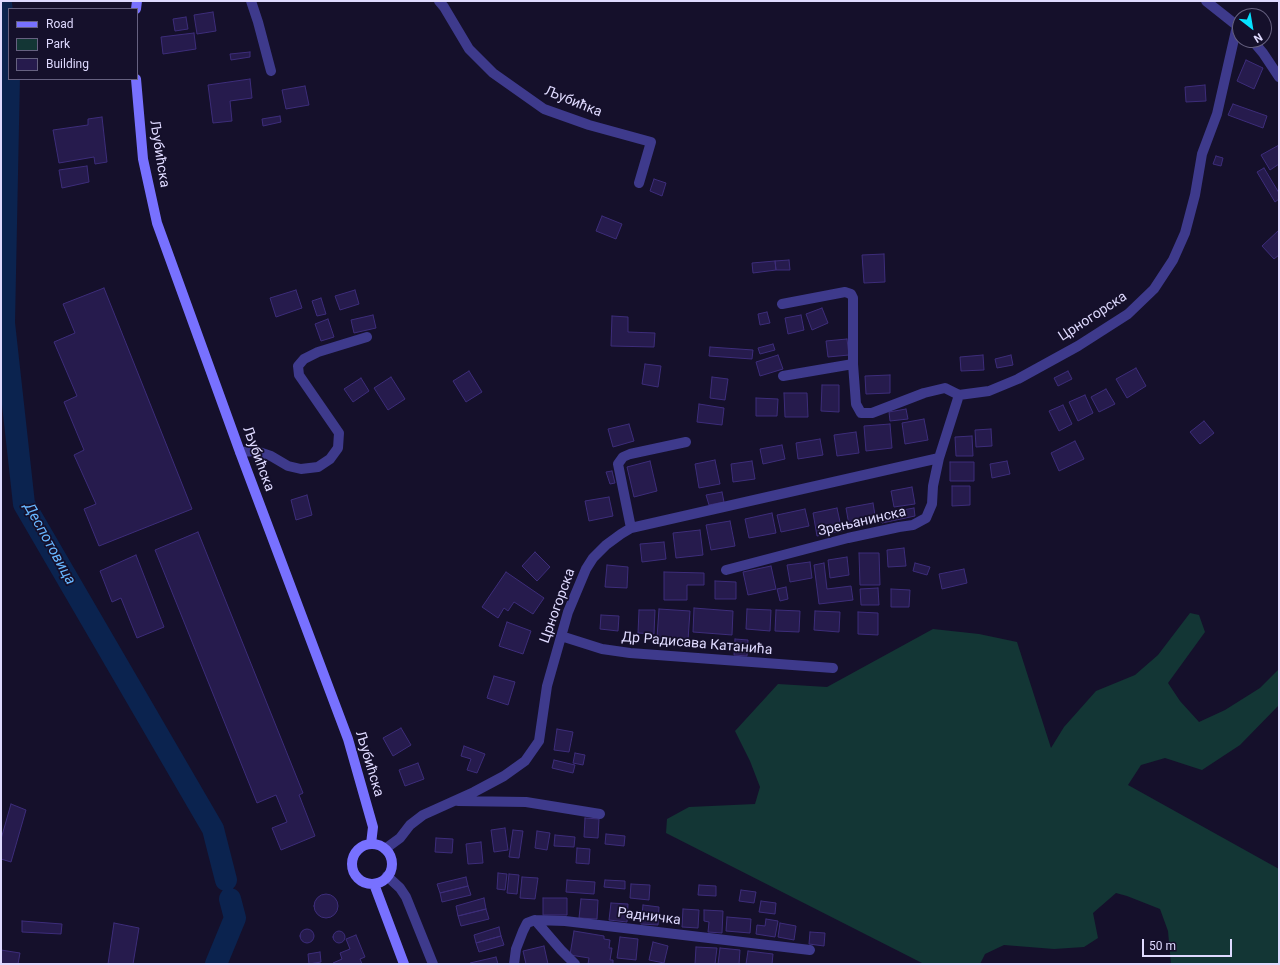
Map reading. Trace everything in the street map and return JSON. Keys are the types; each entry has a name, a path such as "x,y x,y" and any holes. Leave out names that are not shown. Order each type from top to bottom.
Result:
{"street":[{"path":"251,1 271,71"},
{"name":"Љубићка","path":"439,1 470,49 493,73 544,109 589,126 651,142 639,183"},
{"name":"Црногорска","path":"1206,1 1232,21"},
{"name":"Црногорска","path":"853,364 856,404 861,413 872,413 924,393 945,388 959,395 989,391 1024,375 1078,346 1128,314 1154,289 1173,260 1185,233 1195,195 1202,154 1217,114 1234,48"},
{"path":"1258,48 1279,77"},
{"name":"Љубићска","path":"136,80 143,159 157,223 240,452 348,740 373,827 371,844"},
{"path":"782,304 845,292 850,294 853,298 853,364 783,376"},
{"path":"240,452 256,451 271,456 288,466 301,469 318,467 330,459 338,448 339,433 299,375 298,366 304,359 318,352 367,337"},
{"name":"Зрењанинска","path":"726,570 848,538 913,525 926,518 932,504 933,486 939,458 959,395"},
{"path":"631,528 618,464 623,458 630,454 686,442"},
{"name":"Црногорска","path":"385,849 400,838 410,825 423,815 456,801 504,776 525,761 539,741 547,686 568,612 586,569 593,558 606,545 631,528 939,458"},
{"name":"Др Радисава Катанића","path":"561,636 602,649 630,653 833,668"},
{"path":"456,801 526,802 600,814"},
{"path":"371,844 381,846 385,849 388,852 392,862 392,867 387,876 374,884 358,878 352,867 352,861 356,851 360,847 371,844"},
{"path":"387,876 400,888 406,897 433,964"},
{"path":"374,884 404,964"},
{"path":"514,964 516,949 523,931 527,923 535,920 560,950 575,964"},
{"name":"Радничка","path":"535,920 565,921 810,950"}],"green space":[{"path":"1190,613 1199,615 1205,632 1168,683 1180,701 1199,722 1225,710 1260,688 1279,669 1279,705 1240,745 1202,770 1165,758 1141,765 1128,785 1279,869 1279,964 1171,964 1168,931 1160,909 1116,893 1093,913 1098,938 1084,947 1054,949 1004,945 985,954 980,964 924,964 666,833 667,819 689,807 755,804 760,787 750,761 735,731 778,684 827,687 933,629 979,634 1017,642 1051,748 1064,727 1096,691 1135,675 1158,655"}],"building":[{"path":"213,12 216,31 197,34 194,15"},
{"path":"186,17 188,29 175,31 173,19"},
{"path":"194,33 196,49 163,54 161,37"},
{"path":"250,52 250,57 231,60 230,54"},
{"path":"1246,60 1263,68 1254,89 1237,81"},
{"path":"250,79 252,98 230,101 232,121 213,123 208,85"},
{"path":"1205,85 1206,101 1186,102 1185,87"},
{"path":"305,86 309,105 286,109 282,90"},
{"path":"1233,104 1267,116 1263,128 1228,115"},
{"path":"280,116 281,122 263,126 262,119"},
{"path":"102,117 107,162 95,164 94,157 59,163 53,130 88,125 88,119"},
{"path":"1279,145 1279,164 1270,170 1261,155"},
{"path":"1216,156 1223,158 1221,166 1213,164"},
{"path":"87,166 89,182 62,188 59,170"},
{"path":"1264,168 1279,193 1279,199 1275,202 1257,172"},
{"path":"654,179 666,183 662,196 650,191"},
{"path":"602,216 622,224 616,239 596,231"},
{"path":"1279,230 1279,255 1274,259 1262,246"},
{"path":"884,254 885,282 864,283 862,255"},
{"path":"789,260 790,270 776,270 775,261"},
{"path":"775,261 776,270 753,273 752,263"},
{"path":"104,288 192,509 99,546 84,509 96,504 74,455 84,450 64,402 77,396 54,342 75,333 63,304"},
{"path":"296,290 302,308 276,317 270,298"},
{"path":"355,290 359,304 340,310 335,296"},
{"path":"321,298 326,314 317,316 312,301"},
{"path":"822,308 828,323 812,330 806,314"},
{"path":"767,312 770,323 760,325 758,314"},
{"path":"373,315 376,328 354,333 351,320"},
{"path":"801,315 804,330 788,334 785,318"},
{"path":"612,316 628,317 628,332 655,333 654,347 611,346"},
{"path":"328,319 334,337 321,341 315,324"},
{"path":"847,339 849,355 828,357 826,341"},
{"path":"773,344 775,350 760,354 758,348"},
{"path":"710,347 753,350 752,359 709,356"},
{"path":"778,355 783,369 760,376 756,362"},
{"path":"983,355 984,370 961,371 960,357"},
{"path":"1011,355 1013,365 997,368 995,359"},
{"path":"645,364 661,366 658,387 642,384"},
{"path":"1136,368 1146,386 1127,398 1116,379"},
{"path":"469,371 482,392 466,402 453,381"},
{"path":"1068,371 1072,379 1058,386 1054,378"},
{"path":"890,375 890,393 866,394 865,376"},
{"path":"391,377 405,399 388,410 374,388"},
{"path":"712,377 728,379 725,400 710,398"},
{"path":"361,378 369,391 353,402 344,389"},
{"path":"822,385 839,385 839,412 821,411"},
{"path":"1106,389 1115,404 1099,412 1091,397"},
{"path":"784,393 807,393 808,417 785,417"},
{"path":"1085,395 1093,413 1078,421 1069,402"},
{"path":"756,398 778,399 777,416 756,416"},
{"path":"699,404 724,408 722,425 697,422"},
{"path":"1063,405 1072,424 1059,431 1049,411"},
{"path":"906,409 908,419 890,421 889,412"},
{"path":"924,419 928,440 905,444 902,423"},
{"path":"1204,421 1214,433 1200,444 1190,432"},
{"path":"629,424 634,441 613,447 608,429"},
{"path":"890,424 892,448 866,451 864,426"},
{"path":"991,429 992,446 976,447 975,430"},
{"path":"856,432 859,453 837,456 834,435"},
{"path":"972,436 973,456 956,456 955,437"},
{"path":"820,439 823,455 798,459 796,443"},
{"path":"1075,441 1084,459 1059,471 1051,453"},
{"path":"782,445 785,459 763,464 760,449"},
{"path":"715,460 720,484 699,488 695,464"},
{"path":"650,461 657,491 634,497 627,467"},
{"path":"752,461 755,479 733,482 731,464"},
{"path":"1007,461 1010,474 992,478 990,464"},
{"path":"950,462 974,462 974,481 950,481"},
{"path":"612,471 615,483 610,484 606,472"},
{"path":"952,486 970,486 970,505 952,506"},
{"path":"912,487 915,504 894,507 891,491"},
{"path":"722,492 724,502 709,505 706,495"},
{"path":"307,495 312,515 296,520 291,500"},
{"path":"609,497 613,516 589,521 585,501"},
{"path":"873,503 876,521 849,525 846,508"},
{"path":"837,508 842,531 817,536 813,513"},
{"path":"914,508 915,516 882,523 880,514"},
{"path":"805,509 809,526 781,532 777,515"},
{"path":"772,513 776,533 749,538 745,519"},
{"path":"730,521 735,546 711,550 706,525"},
{"path":"700,530 703,555 676,558 673,533"},
{"path":"198,532 303,793 299,795 315,836 281,850 272,828 287,822 276,795 257,803 155,550"},
{"path":"664,542 666,559 642,562 640,544"},
{"path":"904,548 906,566 888,567 887,550"},
{"path":"535,552 550,567 537,581 522,566"},
{"path":"859,553 879,553 880,585 860,585"},
{"path":"136,555 164,627 137,638 121,598 112,602 100,571"},
{"path":"847,557 849,575 830,578 828,560"},
{"path":"810,562 812,578 790,582 787,565"},
{"path":"824,563 827,589 851,586 853,600 819,604 814,565"},
{"path":"915,563 930,567 927,575 913,571"},
{"path":"607,565 628,567 627,588 605,587"},
{"path":"771,566 776,589 748,595 743,572"},
{"path":"964,569 967,583 942,589 939,574"},
{"path":"506,572 544,598 533,614 514,602 508,611 504,608 498,618 482,607"},
{"path":"664,572 704,573 704,585 687,585 687,600 664,600"},
{"path":"715,581 736,582 736,599 715,599"},
{"path":"786,587 788,599 780,601 777,589"},
{"path":"878,588 879,605 861,605 860,589"},
{"path":"891,589 910,590 909,607 891,607"},
{"path":"694,608 733,611 732,635 693,632"},
{"path":"659,609 690,611 688,640 657,638"},
{"path":"747,609 771,610 770,631 746,629"},
{"path":"639,610 655,610 654,634 638,633"},
{"path":"776,610 800,611 799,632 775,631"},
{"path":"815,611 840,612 839,632 814,630"},
{"path":"858,612 878,613 878,635 858,634"},
{"path":"601,615 619,616 618,631 600,629"},
{"path":"507,622 531,631 523,654 499,646"},
{"path":"735,639 748,640 747,656 734,655"},
{"path":"494,676 515,682 508,705 487,698"},
{"path":"401,728 411,745 393,756 383,738"},
{"path":"557,729 573,732 569,752 554,750"},
{"path":"464,746 485,754 477,773 467,770 471,759 461,756"},
{"path":"575,753 585,755 583,765 573,763"},
{"path":"554,760 575,765 573,773 552,768"},
{"path":"418,763 424,779 405,786 399,770"},
{"path":"11,804 26,810 11,862 1,859 1,839"},
{"path":"585,818 599,819 598,838 584,837"},
{"path":"505,828 508,850 494,852 491,830"},
{"path":"513,830 523,831 519,858 509,857"},
{"path":"537,831 550,833 547,850 535,848"},
{"path":"606,834 625,836 624,846 605,844"},
{"path":"555,835 575,837 574,847 554,846"},
{"path":"436,838 453,839 452,853 435,852"},
{"path":"481,842 483,863 468,864 466,844"},
{"path":"577,848 590,849 589,864 576,863"},
{"path":"498,873 507,874 505,890 497,889"},
{"path":"509,874 519,875 517,894 507,893"},
{"path":"466,877 468,886 440,893 437,884"},
{"path":"522,877 538,878 535,899 520,898"},
{"path":"567,880 595,882 594,894 566,892"},
{"path":"605,880 625,881 625,889 604,887"},
{"path":"631,884 650,885 649,900 630,898"},
{"path":"699,885 716,886 716,896 698,895"},
{"path":"468,886 471,895 442,902 440,893"},
{"path":"741,890 756,892 754,903 739,901"},
{"path":"326,894 334,898 338,906 334,914 326,918 318,914 314,906 318,898"},
{"path":"484,898 486,909 458,916 456,906"},
{"path":"543,898 567,898 567,915 543,915"},
{"path":"581,899 598,900 597,919 579,918"},
{"path":"761,901 776,903 775,914 759,912"},
{"path":"611,903 628,904 627,922 609,920"},
{"path":"643,905 659,907 658,925 641,924"},
{"path":"486,909 489,919 461,926 458,916"},
{"path":"683,909 699,910 698,928 682,927"},
{"path":"704,910 723,911 722,933 708,932 709,922 704,921"},
{"path":"727,917 751,919 750,933 726,931"},
{"path":"766,919 778,921 775,937 756,934 757,925 765,926"},
{"path":"22,921 62,924 61,934 22,932"},
{"path":"114,923 139,928 133,964 108,964"},
{"path":"780,923 796,926 794,940 778,937"},
{"path":"499,927 501,936 476,943 474,935"},
{"path":"307,929 312,931 314,936 312,941 307,943 302,941 300,936 302,931"},
{"path":"337,931 341,931 345,937 341,943 337,943 333,939 333,935"},
{"path":"574,931 604,936 604,939 610,940 609,948 612,948 610,960 613,960 613,964 588,964 589,958 570,955"},
{"path":"810,932 825,933 824,946 809,944"},
{"path":"356,935 365,957 360,959 362,964 333,964 342,959 340,953 350,949 346,939"},
{"path":"501,936 504,945 479,952 476,943"},
{"path":"620,937 638,939 636,960 617,958"},
{"path":"653,942 668,946 664,963 649,960"},
{"path":"544,946 548,964 526,964 523,951"},
{"path":"696,947 717,948 715,964 695,964"},
{"path":"720,948 740,950 739,964 718,964"},
{"path":"1,950 20,953 18,964 1,964"},
{"path":"748,951 773,954 772,964 746,964"},
{"path":"320,952 321,962 309,964 308,954"},
{"path":"496,957 498,964 470,963"}],"waterway":[{"name":"Деспотовица","path":"1,4 8,59"},
{"name":"Деспотовица","path":"9,80 4,323 24,504 213,829 226,880"},
{"name":"Деспотовица","path":"216,964 235,918 230,899"}]}
